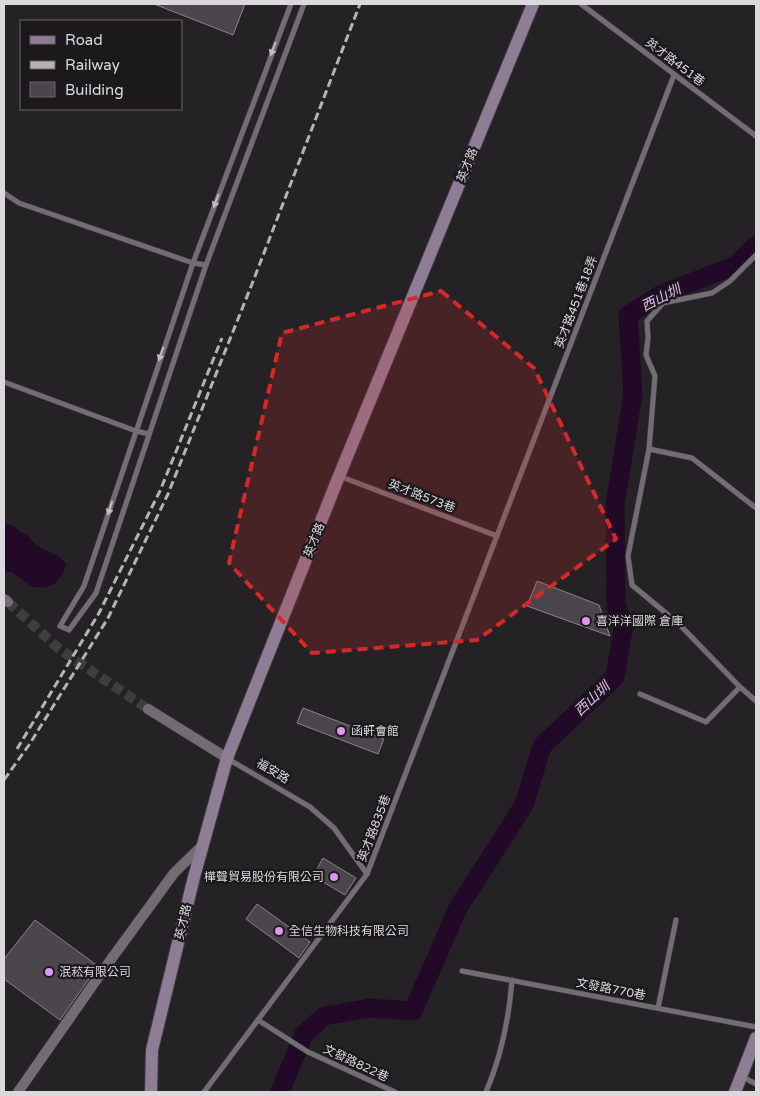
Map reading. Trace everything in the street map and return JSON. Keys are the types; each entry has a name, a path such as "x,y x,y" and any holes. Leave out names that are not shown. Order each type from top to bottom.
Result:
{"street":[{"name":"英才路","path":"151,1092 152,1050 194,877 227,758 339,476 533,4"},
{"name":"福安路","path":"148,709 227,758"},
{"path":"18,1092 104,968 174,873 204,844"},
{"path":"734,1092 756,1038"}],"lane":[{"path":"290,4 193,263 84,586 60,626 69,630 96,593 206,264 304,4"},
{"name":"英才路451巷","path":"581,4 756,136"},
{"name":"英才路451巷18弄","path":"497,536 674,75"},
{"path":"4,193 19,203 193,263 206,264"},
{"path":"756,255 730,281 712,293 663,303 647,321 646,355 654,376 649,449 628,556 632,585 678,623 756,701"},
{"path":"4,382 136,431 149,434"},
{"path":"649,449 692,458 756,508"},
{"name":"英才路573巷","path":"339,476 497,536"},
{"name":"英才路835巷","path":"204,1092 367,874 497,536"},
{"path":"640,694 706,722 740,687"},
{"name":"福安路","path":"227,758 310,807 334,828 367,874"},
{"path":"658,1008 676,920"},
{"name":"文發路770巷","path":"462,971 756,1027"},
{"path":"486,1092 494,1074 510,1010 512,980"},
{"name":"文發路822巷","path":"258,1020 308,1052 395,1092"},
{"path":"741,1076 756,1084"}],"highlighted area":[{"path":"441,291 534,368 616,539 477,640 312,653 229,563 282,333"}],"shaded area":[{"path":"4,523 12,525 26,534 37,546 60,557 66,564 63,573 56,583 44,588 33,587 12,572 4,572"}],"building":[{"path":"154,4 245,4 233,35"},
{"name":"喜洋洋國際 倉庫","path":"537,581 599,605 610,636 527,606"},
{"name":"函軒會館","path":"303,708 384,739 378,754 297,723"},
{"name":"樺聲貿易股份有限公司","path":"323,858 356,878 345,895 313,876"},
{"name":"全信生物科技有限公司","path":"257,904 310,942 299,958 246,919"},
{"name":"泯菘有限公司","path":"35,920 98,966 60,1020 4,979 4,959"}],"waterway":[{"name":"西山圳","path":"280,1092 304,1034 324,1016 370,1008 413,1011 458,908 524,805 542,746 615,677 624,623 616,606 615,505 633,394 628,315 662,294 736,265 756,245"}],"tunnel":[{"path":"8,602 59,649 148,709"}],"railway":[{"path":"4,780 29,745 108,618 168,494 252,284 360,4"},
{"path":"17,749 99,613 160,491 222,338"}],"place":[{"name":"喜洋洋國際 倉庫","path":"586,621"},
{"name":"函軒會館","path":"341,731"},
{"name":"樺聲貿易股份有限公司","path":"334,877"},
{"name":"全信生物科技有限公司","path":"279,931"},
{"name":"泯菘有限公司","path":"49,972"}]}
